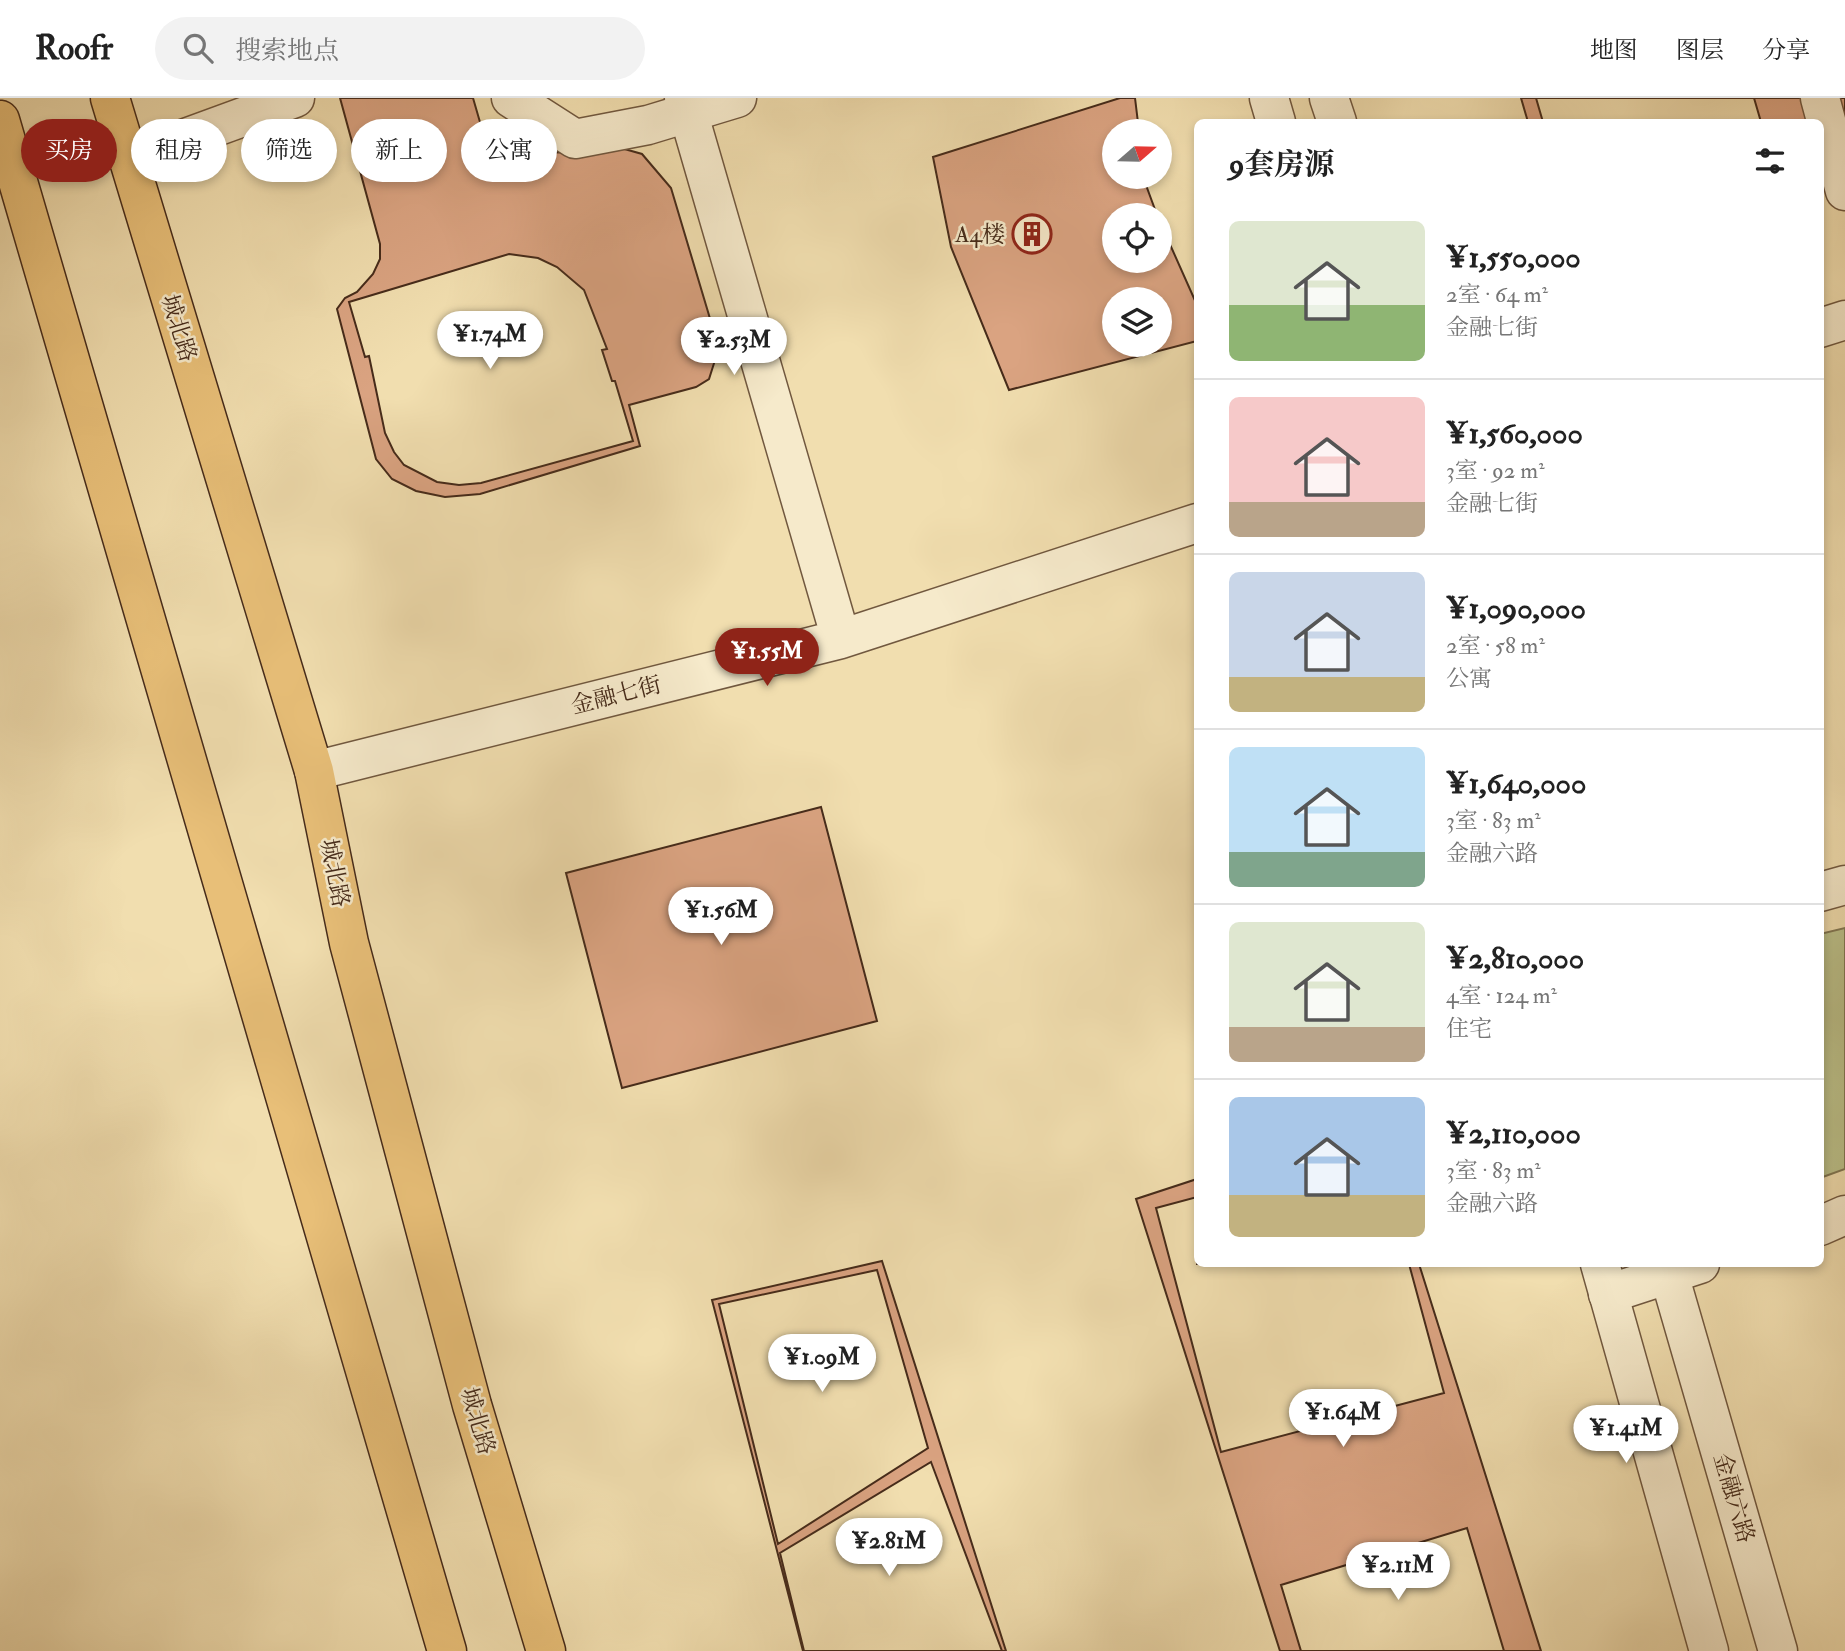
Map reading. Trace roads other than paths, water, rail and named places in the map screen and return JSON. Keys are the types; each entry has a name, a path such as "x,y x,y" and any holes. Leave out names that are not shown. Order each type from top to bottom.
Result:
{"main road":[{"name":"城北路","path":"110,98 314,771 349,943 472,1405 546,1651"},
{"path":"0,120 447,1651"}],"street":[{"path":"128,159 295,98"},
{"path":"511,98 575,139 686,105 737,98"},
{"path":"1269,98 1275,119"},
{"path":"1329,98 1335,119"},
{"path":"1821,98 1845,191"},
{"path":"686,105 841,639"},
{"path":"1824,327 1845,320"},
{"name":"金融七街","path":"314,771 841,639 1194,524"},
{"path":"1824,891 1845,885"},
{"path":"1824,1224 1845,1215"},
{"path":"1678,1267 1604,1279 1709,1651"},
{"name":"金融六路","path":"1678,1267 1778,1651"}],"place":[{"name":"A4楼","path":"1032,234"}]}
